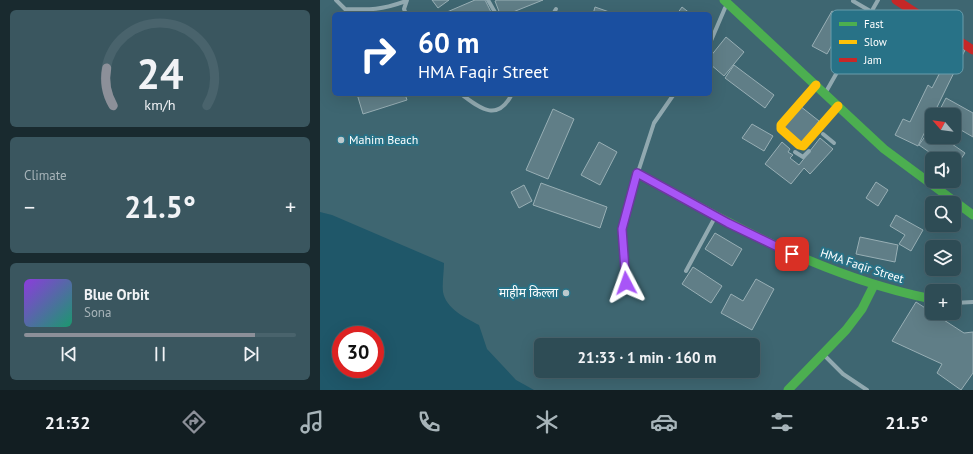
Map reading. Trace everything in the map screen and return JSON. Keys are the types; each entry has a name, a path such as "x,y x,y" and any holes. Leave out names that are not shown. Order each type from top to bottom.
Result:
{"street":[{"path":"336,0 345,9 382,9 407,1"},
{"path":"488,0 495,12"},
{"path":"873,10 878,0"},
{"path":"896,0 911,10"},
{"path":"405,12 404,9 407,1"},
{"path":"712,38 726,1 816,85 839,111 884,149 973,215"},
{"path":"852,1 868,10"},
{"path":"963,44 973,50"},
{"path":"825,94 836,74"},
{"path":"816,85 781,125 781,129 799,145 803,146 839,111"},
{"path":"464,96 482,108 492,111 496,111 503,106 510,96"},
{"path":"626,283 622,229 637,173 654,123 673,96"},
{"path":"818,140 824,133 834,143"},
{"path":"792,149 803,157 814,145"},
{"name":"HMA Faqir Street","path":"637,173 716,217 804,260 874,285 925,298"},
{"path":"686,272 716,217"},
{"path":"788,390 846,330 862,309 874,285"},
{"path":"961,303 973,302"},
{"path":"822,354 843,374 867,390"}],"water":[{"path":"320,212 332,215 444,263 443,292 448,303 457,312 479,325 487,349 516,380 534,390 320,390"}],"building":[{"path":"432,0 449,0 438,8"},
{"path":"475,0 485,0 491,12 447,12"},
{"path":"543,0 513,12 499,12 495,1"},
{"path":"595,7 609,12 594,12"},
{"path":"682,7 688,12 678,12"},
{"path":"831,13 831,47 827,54 812,46"},
{"path":"726,37 744,52 724,76 712,66 712,54"},
{"path":"734,65 774,95 765,108 725,78"},
{"path":"939,74 953,74 937,108 925,108 925,132 918,146 895,135 903,119 910,122 928,85 932,88"},
{"path":"358,96 406,96 407,100 363,114"},
{"path":"946,98 973,113 973,137 961,130 961,108 941,108"},
{"path":"800,106 819,121 802,143 783,126"},
{"path":"553,109 574,119 548,179 526,170"},
{"path":"752,124 773,136 764,151 742,138"},
{"path":"925,136 925,144 952,144 965,153 961,159 961,152 929,152 919,145"},
{"path":"820,138 833,149 810,174 804,168 791,184 765,164 782,142 790,149 788,152 793,155 790,158 799,165"},
{"path":"599,142 617,152 600,185 581,175"},
{"path":"876,182 888,190 878,206 866,198"},
{"path":"541,183 607,207 600,228 533,205"},
{"path":"524,185 532,201 519,208 511,192"},
{"path":"896,215 923,230 911,251 899,244 905,235 890,226"},
{"path":"715,233 742,249 732,266 705,249"},
{"path":"860,237 898,245 895,262 856,254"},
{"path":"693,267 722,286 711,303 682,284"},
{"path":"756,279 774,289 752,330 721,313 731,294 743,301"},
{"path":"916,302 925,308 925,320 944,320 964,333 973,332 973,373 961,390 937,373 942,364 892,341"}],"traffic: fast":[{"path":"724,0 884,149 973,215"},
{"path":"637,173 708,212 780,248 817,264 854,278 893,290 925,297"},
{"path":"788,390 846,330 862,309 874,285"}],"traffic: slow":[{"path":"816,85 781,125 781,129 799,145 803,146 838,106"}],"traffic: jam":[{"path":"896,0 911,10"},
{"path":"963,44 973,50"}],"place":[{"name":"Mahim Beach","path":"341,140"},
{"name":"माहीम किल्ला","path":"566,293"}],"route":[{"path":"626,283 622,229 637,173 728,223 792,254"}]}
